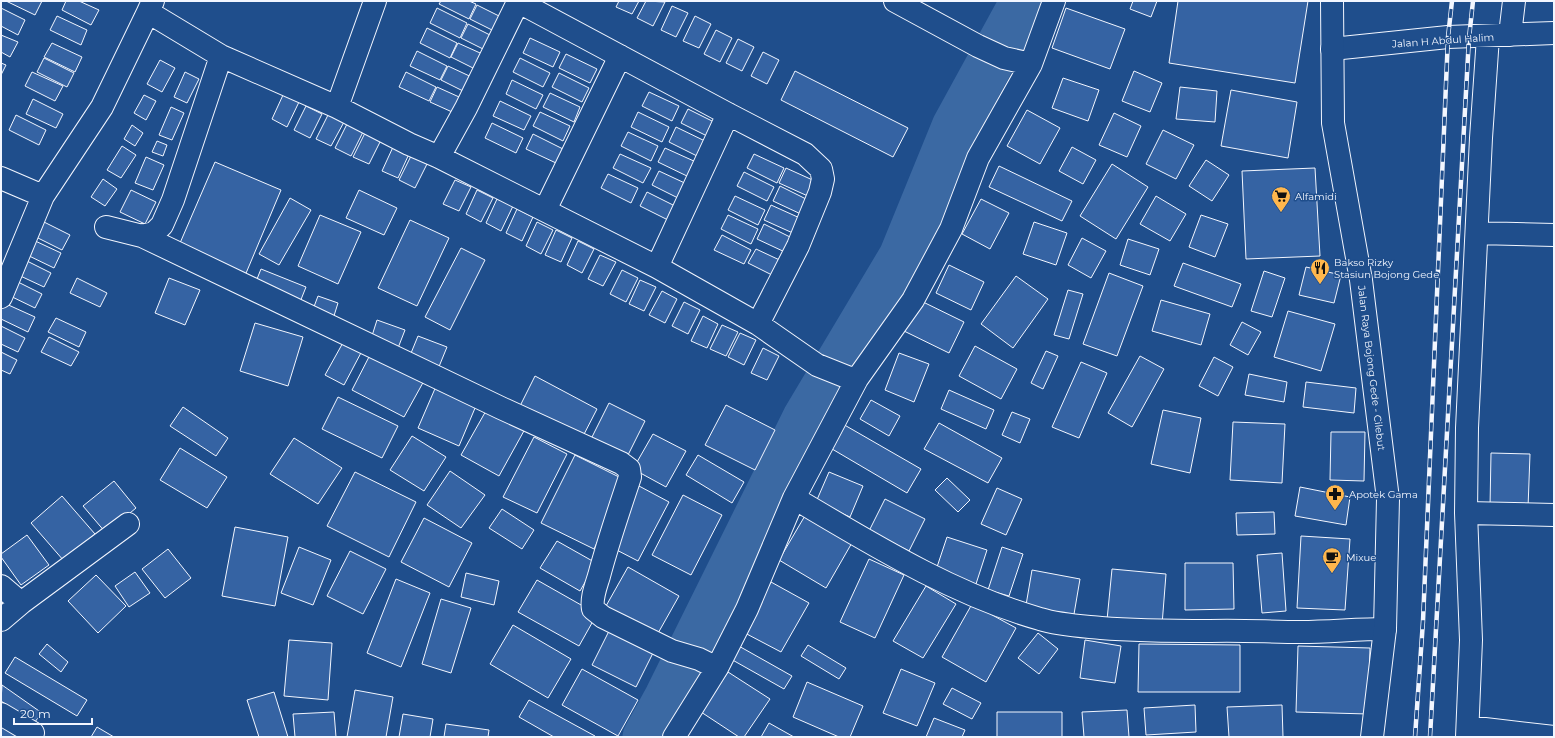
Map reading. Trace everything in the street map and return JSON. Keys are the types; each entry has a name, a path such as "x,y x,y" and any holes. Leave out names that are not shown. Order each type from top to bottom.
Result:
{"street":[{"path":"337,107 375,1"},
{"path":"439,157 466,108 518,1 805,154 821,169 823,179 820,192 798,246 758,324"},
{"path":"895,1 978,46 1004,58 1031,64"},
{"path":"674,737 708,664 747,610 794,498 852,378 913,300 951,229 978,158 1031,64 1054,1"},
{"name":"Jalan Raya Bojong Gede - Cilebut","path":"1332,1 1333,123 1361,280 1388,499 1385,628 1372,737"},
{"path":"1510,35 1514,1"},
{"path":"1,297 42,196 102,107 151,7 220,56 337,107 657,267 758,324 817,365 852,378"},
{"name":"Jalan H Abdul Halim","path":"1332,49 1448,37 1488,37 1554,33"},
{"path":"1488,37 1480,138 1469,389 1466,513 1471,640 1467,732 1554,737"},
{"path":"142,236 154,233 162,225 173,200 220,56"},
{"path":"545,210 620,56"},
{"path":"657,267 728,114"},
{"path":"1,178 42,196"},
{"path":"106,227 142,236 501,408 621,463 630,469 630,477 607,543 592,602 593,609 603,617 672,651 708,664"},
{"path":"1477,233 1554,235"},
{"path":"794,498 860,537 946,584 974,596 1040,619 1076,626 1124,630 1302,632 1385,628"},
{"path":"1466,513 1554,515"},
{"path":"1,620 21,603 128,524"},
{"path":"1,586 21,603"},
{"path":"1,714 33,733"}],"building":[{"path":"6,1 42,1 35,15"},
{"path":"66,1 79,1 99,10 91,25 62,10"},
{"path":"441,1 469,1 476,4 469,19 439,4"},
{"path":"619,1 639,1 632,14 616,7"},
{"path":"646,1 665,2 653,26 637,18"},
{"path":"1133,1 1157,1 1151,17 1130,9"},
{"path":"1178,1 1308,1 1295,83 1169,63"},
{"path":"477,5 507,20 500,34 470,19"},
{"path":"672,6 688,13 676,37 661,30"},
{"path":"1,8 25,20 18,35 1,26"},
{"path":"437,8 467,23 460,38 430,23"},
{"path":"1066,8 1125,29 1110,69 1052,48"},
{"path":"57,16 87,30 81,45 50,30"},
{"path":"695,16 711,24 699,48 683,41"},
{"path":"468,24 498,39 491,53 461,38"},
{"path":"427,28 457,43 450,58 420,43"},
{"path":"716,30 732,38 720,62 704,54"},
{"path":"1,35 18,42 10,57 1,52"},
{"path":"530,38 560,52 553,67 523,53"},
{"path":"738,39 754,47 742,71 726,63"},
{"path":"52,43 82,57 75,72 44,57"},
{"path":"458,43 489,57 481,72 451,57"},
{"path":"417,51 447,66 440,80 410,66"},
{"path":"763,52 779,60 767,84 751,76"},
{"path":"566,54 597,69 590,83 559,68"},
{"path":"44,58 74,73 67,87 37,72"},
{"path":"520,58 550,73 543,87 513,72"},
{"path":"160,60 175,68 162,92 147,84"},
{"path":"1,63 6,65 1,75"},
{"path":"448,66 478,80 471,95 441,80"},
{"path":"795,71 908,128 893,157 781,100"},
{"path":"1134,71 1162,83 1150,112 1122,101"},
{"path":"32,72 63,86 55,101 25,86"},
{"path":"185,72 199,79 187,103 174,97"},
{"path":"406,72 436,87 429,101 399,87"},
{"path":"559,73 589,88 582,102 552,87"},
{"path":"1063,78 1099,90 1088,121 1052,108"},
{"path":"512,80 543,95 536,109 506,94"},
{"path":"437,87 468,101 461,116 430,102"},
{"path":"1180,87 1217,91 1215,122 1176,119"},
{"path":"1231,90 1297,102 1288,158 1221,146"},
{"path":"649,92 679,106 672,121 642,106"},
{"path":"550,93 580,107 574,122 543,107"},
{"path":"144,95 156,101 146,120 134,113"},
{"path":"283,95 299,102 287,127 272,119"},
{"path":"33,99 63,114 56,128 26,114"},
{"path":"500,101 531,116 524,130 493,116"},
{"path":"306,106 322,114 310,138 294,130"},
{"path":"171,107 184,113 172,140 159,135"},
{"path":"688,109 718,124 711,138 681,123"},
{"path":"1027,110 1060,128 1040,164 1007,146"},
{"path":"540,112 570,126 563,141 533,126"},
{"path":"638,112 669,127 662,142 631,127"},
{"path":"1114,113 1141,126 1127,157 1099,145"},
{"path":"16,115 46,130 39,145 9,130"},
{"path":"328,115 344,122 331,146 316,139"},
{"path":"492,123 523,138 516,153 485,138"},
{"path":"347,124 363,132 351,156 335,148"},
{"path":"132,125 143,133 135,146 124,139"},
{"path":"676,127 707,142 699,157 669,142"},
{"path":"1163,130 1194,145 1176,179 1146,164"},
{"path":"628,132 658,146 651,161 621,146"},
{"path":"365,133 381,140 369,164 353,157"},
{"path":"533,134 563,149 556,163 526,149"},
{"path":"157,141 167,145 163,156 152,152"},
{"path":"122,146 136,155 121,178 107,170"},
{"path":"393,147 409,154 398,178 382,171"},
{"path":"1072,147 1096,160 1083,184 1059,171"},
{"path":"665,148 696,162 689,177 658,162"},
{"path":"620,154 651,168 643,183 613,168"},
{"path":"754,154 784,168 777,183 747,168"},
{"path":"411,156 427,164 415,188 399,180"},
{"path":"146,157 164,165 153,190 135,183"},
{"path":"1206,160 1229,175 1212,201 1189,186"},
{"path":"215,162 281,190 244,278 177,250"},
{"path":"1112,164 1148,187 1116,239 1080,216"},
{"path":"999,166 1072,201 1062,221 989,187"},
{"path":"786,168 817,182 810,197 779,183"},
{"name":"Alfamidi","path":"1315,168 1320,256 1246,259 1242,171"},
{"path":"659,171 689,185 682,200 652,185"},
{"path":"744,172 774,187 767,201 737,186"},
{"path":"608,174 638,188 631,203 601,188"},
{"path":"103,179 117,189 105,206 91,197"},
{"path":"455,180 471,187 459,211 443,204"},
{"path":"780,186 810,201 803,215 773,201"},
{"path":"131,190 156,202 145,224 120,212"},
{"path":"359,190 397,208 384,235 346,218"},
{"path":"477,190 493,198 481,222 466,214"},
{"path":"647,192 677,207 670,221 640,206"},
{"path":"735,196 765,210 758,225 728,210"},
{"path":"1156,196 1186,214 1170,241 1140,224"},
{"path":"290,198 311,210 279,265 259,254"},
{"path":"497,199 513,206 501,231 486,223"},
{"path":"981,199 1009,213 990,249 962,234"},
{"path":"771,205 802,219 795,234 764,220"},
{"path":"517,209 533,217 522,241 506,233"},
{"path":"320,215 361,232 338,284 298,266"},
{"path":"728,215 758,229 751,244 721,229"},
{"path":"1201,215 1228,224 1215,257 1189,247"},
{"path":"40,220 70,235 62,250 32,235"},
{"path":"410,220 449,238 417,306 378,288"},
{"path":"537,222 553,230 541,254 526,246"},
{"path":"1034,222 1067,233 1056,265 1023,254"},
{"path":"764,224 794,239 787,253 757,239"},
{"path":"556,230 572,238 561,262 545,255"},
{"path":"722,235 751,250 744,264 714,250"},
{"path":"1082,238 1106,251 1091,278 1068,265"},
{"path":"31,239 61,253 54,268 23,253"},
{"path":"1128,239 1159,249 1150,275 1120,265"},
{"path":"578,241 594,249 582,273 567,265"},
{"path":"461,248 485,260 450,330 425,317"},
{"path":"756,249 786,263 778,278 748,263"},
{"path":"600,255 616,262 603,286 588,279"},
{"path":"21,258 51,273 44,287 14,273"},
{"path":"1183,263 1241,284 1232,307 1174,286"},
{"path":"949,265 984,282 971,310 936,293"},
{"name":"Bakso Rizky Stasiun Bojong Gede","path":"1306,267 1341,275 1334,303 1299,295"},
{"path":"261,269 306,287 300,302 255,284"},
{"path":"622,270 638,278 626,302 610,294"},
{"path":"1264,271 1285,278 1272,317 1251,311"},
{"path":"1109,273 1143,286 1117,356 1083,344"},
{"path":"1016,276 1048,299 1013,348 981,324"},
{"path":"77,278 107,293 100,307 70,293"},
{"path":"169,278 200,290 185,325 155,313"},
{"path":"12,279 42,294 35,308 4,293"},
{"path":"640,280 656,287 644,311 629,304"},
{"path":"1068,290 1083,294 1069,339 1054,335"},
{"path":"662,291 677,299 665,323 649,315"},
{"path":"318,296 338,303 333,319 312,312"},
{"path":"919,300 964,322 949,353 904,331"},
{"path":"1161,300 1210,314 1201,345 1152,331"},
{"path":"684,302 700,310 688,334 672,326"},
{"path":"4,303 35,317 28,332 1,319 1,309"},
{"path":"1288,311 1335,324 1321,371 1274,357"},
{"path":"703,316 718,324 707,348 691,341"},
{"path":"56,318 86,332 79,347 48,332"},
{"path":"377,320 405,330 398,348 371,339"},
{"path":"1242,322 1261,332 1248,355 1230,345"},
{"path":"255,323 303,337 288,386 240,371"},
{"path":"722,325 738,332 726,356 710,349"},
{"path":"1,326 25,338 18,352 1,344"},
{"path":"740,333 756,340 744,365 728,357"},
{"path":"418,336 447,347 438,369 409,358"},
{"path":"49,337 79,352 71,366 41,352"},
{"path":"345,339 363,349 344,385 325,375"},
{"path":"975,346 1017,369 1001,399 959,376"},
{"path":"763,348 779,356 767,380 751,373"},
{"path":"372,351 425,379 404,417 352,390"},
{"path":"1046,351 1058,356 1043,389 1031,383"},
{"path":"1,352 17,360 10,374 1,370"},
{"path":"899,353 929,364 914,402 885,390"},
{"path":"1140,356 1164,369 1132,427 1108,413"},
{"path":"1214,357 1233,367 1218,396 1199,386"},
{"path":"1081,362 1107,373 1079,438 1052,427"},
{"path":"1249,374 1287,382 1284,402 1245,395"},
{"path":"535,376 597,409 580,442 518,410"},
{"path":"1306,382 1356,388 1354,413 1303,407"},
{"path":"437,384 478,401 459,446 418,428"},
{"path":"949,390 994,410 986,429 941,409"},
{"path":"338,397 398,426 382,458 322,429"},
{"path":"871,400 900,416 889,436 860,419"},
{"path":"609,403 645,421 625,461 589,443"},
{"path":"726,405 775,430 755,470 705,445"},
{"path":"183,407 228,438 216,456 170,426"},
{"path":"487,409 525,429 499,476 461,455"},
{"path":"1163,410 1201,418 1190,473 1151,464"},
{"path":"1012,412 1030,419 1020,443 1002,435"},
{"path":"1233,422 1285,424 1282,483 1230,480"},
{"path":"841,423 921,469 907,493 827,446"},
{"path":"939,423 1002,458 988,483 924,449"},
{"path":"1331,432 1365,432 1364,481 1330,480"},
{"path":"653,434 686,451 666,487 633,469"},
{"path":"412,436 446,457 424,491 390,470"},
{"path":"534,437 567,454 537,513 503,497"},
{"path":"294,438 342,468 318,504 270,474"},
{"path":"180,448 227,477 207,508 160,480"},
{"path":"1491,453 1530,454 1528,508 1490,507"},
{"path":"575,455 627,481 594,549 541,523"},
{"path":"698,455 744,482 732,503 686,475"},
{"path":"450,471 485,495 461,528 427,505"},
{"path":"355,472 416,502 389,557 327,526"},
{"path":"829,472 863,486 850,517 816,502"},
{"path":"947,478 970,500 958,512 935,490"},
{"path":"114,481 136,508 106,533 83,506"},
{"path":"639,486 669,502 638,561 607,545"},
{"path":"1300,487 1350,497 1346,525 1295,516"},
{"path":"997,488 1022,499 1006,535 981,524"},
{"path":"683,495 722,515 691,575 652,555"},
{"path":"62,496 95,534 64,561 31,523"},
{"path":"885,499 925,519 909,551 869,531"},
{"path":"502,509 534,530 522,549 489,528"},
{"path":"1274,512 1275,534 1237,535 1236,513"},
{"path":"806,514 853,541 826,588 779,560"},
{"path":"424,518 472,543 449,587 401,562"},
{"path":"235,527 288,537 275,606 222,596"},
{"path":"27,535 49,565 21,585 1,557 1,554"},
{"path":"1301,536 1350,539 1345,610 1297,608"},
{"path":"947,537 987,550 975,587 935,573"},
{"path":"557,541 596,563 580,591 540,568"},
{"path":"299,547 331,560 313,605 281,593"},
{"path":"1002,547 1023,554 1009,596 988,590"},
{"path":"168,549 191,578 165,598 142,569"},
{"path":"350,551 386,569 363,614 327,596"},
{"path":"1282,553 1286,611 1262,613 1257,555"},
{"path":"869,559 904,575 875,638 840,622"},
{"path":"1185,563 1233,563 1234,609 1185,610"},
{"path":"628,567 679,596 657,635 606,606"},
{"path":"1112,569 1166,574 1162,625 1107,620"},
{"path":"1032,570 1080,579 1073,620 1025,611"},
{"path":"135,572 150,593 129,607 115,586"},
{"path":"466,573 499,581 494,605 461,597"},
{"path":"96,575 126,606 98,633 68,601"},
{"path":"396,579 430,593 401,667 367,653"},
{"path":"537,580 597,614 579,646 518,612"},
{"path":"771,582 809,603 781,652 743,632"},
{"path":"926,586 956,604 923,658 893,641"},
{"path":"441,599 471,608 451,673 422,664"},
{"path":"972,604 1016,628 986,682 942,657"},
{"path":"513,625 571,659 548,698 490,664"},
{"path":"612,625 656,647 636,687 592,665"},
{"path":"1038,633 1058,649 1039,674 1018,658"},
{"path":"289,640 332,643 328,700 284,696"},
{"path":"1085,640 1121,646 1115,683 1080,678"},
{"path":"47,644 68,662 61,672 39,654"},
{"path":"1139,644 1240,645 1240,692 1138,692"},
{"path":"737,645 792,676 784,689 729,658"},
{"path":"808,645 846,668 839,679 801,656"},
{"path":"1298,646 1370,648 1368,714 1296,712"},
{"path":"15,657 87,700 77,716 5,673"},
{"path":"582,669 638,700 618,736 562,705"},
{"path":"901,669 935,683 917,726 883,713"},
{"path":"728,672 770,699 744,737 739,737 701,712"},
{"path":"807,682 863,706 850,737 839,737 793,717"},
{"path":"2,685 42,713 34,723 1,701"},
{"path":"952,688 981,703 972,719 943,704"},
{"path":"355,690 393,697 386,737 347,737"},
{"path":"274,692 288,737 259,737 247,700"},
{"path":"529,700 595,737 554,737 519,717"},
{"path":"1195,705 1196,732 1146,735 1144,708"},
{"path":"1282,705 1283,737 1229,737 1227,707"},
{"path":"1127,710 1129,737 1084,737 1082,712"},
{"path":"334,712 336,737 295,737 293,714"},
{"path":"997,712 1062,712 1062,737 997,737"},
{"path":"403,714 433,719 430,737 399,737"},
{"path":"934,718 965,730 962,737 926,737"},
{"path":"769,723 794,737 761,737"},
{"path":"446,724 489,730 488,737 444,737"},
{"path":"1,725 19,737 1,737"},
{"path":"97,727 114,737 91,737"}],"waterway":[{"path":"646,737 668,697 806,418 902,257 955,127 1024,1"}],"railway":[{"path":"1415,737 1423,621 1448,37 1452,1"},
{"path":"1430,737 1469,38 1473,1"}],"place":[{"name":"Alfamidi","path":"1281,213"},
{"name":"Bakso Rizky Stasiun Bojong Gede","path":"1320,285"},
{"name":"Apotek Gama","path":"1335,511"},
{"name":"Mixue","path":"1332,574"}]}
